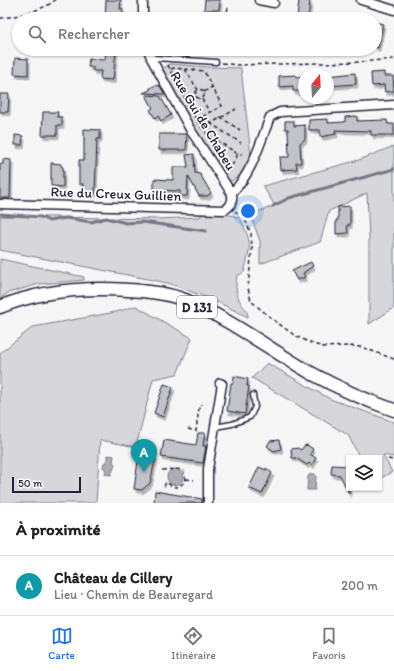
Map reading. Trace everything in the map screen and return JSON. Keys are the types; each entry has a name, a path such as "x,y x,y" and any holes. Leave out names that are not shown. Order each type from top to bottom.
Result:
{"main road":[{"name":"D 131","path":"0,307 17,300 47,292 105,288 148,291 184,300 225,320 339,388 394,410"},
{"name":"D 131","path":"0,314 44,297 69,290"}],"street":[{"path":"143,0 143,12"},
{"path":"259,0 274,2"},
{"path":"361,0 394,10"},
{"name":"Rue Gui de Chabeu","path":"150,56 190,129 231,193 232,200 230,206"},
{"path":"231,193 242,182 254,159 270,117 280,112 394,105"},
{"name":"Rue du Creux Guillien","path":"0,204 224,210 230,206"},
{"path":"208,503 208,469 222,384 220,383"}],"lane":[{"path":"151,59 216,62"},
{"path":"215,427 232,424 250,417 255,407 253,395"}],"path":[{"path":"29,12 51,4 55,0"},
{"path":"227,12 228,7"},
{"path":"0,18 12,16"},
{"path":"164,59 196,120 202,128 207,134 238,154 242,154"},
{"path":"216,62 237,65 360,62 394,59"},
{"path":"170,70 174,68 204,71 222,106 196,120"},
{"path":"185,69 198,90 202,90 204,92"},
{"path":"210,113 202,98 204,92 212,87"},
{"path":"196,97 198,90"},
{"path":"187,102 196,97 199,99 202,98"},
{"path":"202,128 236,109"},
{"path":"220,117 240,130"},
{"path":"210,123 241,143"},
{"path":"229,171 238,154"},
{"path":"230,206 245,219 251,234 252,248 248,288 251,301 294,335 313,344 324,347 361,347 394,359"},
{"path":"188,429 196,431 199,408 202,404"},
{"path":"388,458 394,460"},
{"path":"162,470 180,469 183,470 186,478"},
{"path":"186,478 194,480"},
{"path":"164,487 166,482 171,486 182,485 186,478"}],"shaded area":[{"path":"170,64 241,68 251,156 239,176 232,181 227,181 195,130 162,69"},
{"path":"394,146 394,308 369,324 369,239 367,193 329,211 320,242 260,264 260,241 250,214 275,206 263,186 359,160"},
{"path":"202,214 222,214 238,217 247,234 249,249 247,259 244,272 237,276 236,286 238,297 247,311 248,317 211,299 168,283 0,250 0,216 159,219 200,217"},
{"path":"0,259 84,277 84,280 39,284 8,293 0,299"},
{"path":"136,306 192,338 177,374 153,379 136,447 100,440 96,503 0,503 0,353 33,327 116,312"},
{"path":"267,363 330,399 394,422 394,457 383,455 392,472 382,477 382,455 358,455 348,435 252,378"},
{"path":"108,455 114,456 113,461 115,465 111,475 105,474 106,470 103,467 104,463 108,460"},
{"path":"175,469 182,474 183,477 178,484 175,485 168,480 167,477 172,470"},
{"path":"310,474 315,474 316,476 315,490 307,490 308,476 310,476"}],"building":[{"path":"106,0 121,0 120,9 123,9 123,12 105,12"},
{"path":"205,0 220,0 219,10 204,10"},
{"path":"299,0 310,1 309,12 298,12"},
{"path":"105,56 115,56 113,80 100,79 101,71 93,71 93,67 88,67 89,59 105,60"},
{"path":"15,58 28,59 28,75 14,74"},
{"path":"384,72 384,76 393,76 394,91 385,92 384,85 372,86 371,73"},
{"path":"355,73 356,84 334,86 334,75"},
{"path":"296,75 296,77 298,77 298,91 293,91 293,86 279,87 279,76"},
{"path":"159,85 165,94 143,93 150,90 150,88"},
{"path":"0,94 9,94 8,112 0,112"},
{"path":"146,95 160,96 171,115 161,121 158,116 155,118 150,110 153,108"},
{"path":"43,112 58,112 57,117 62,117 62,125 57,125 57,135 42,135"},
{"path":"357,116 357,121 387,120 388,124 394,124 394,135 371,135 371,131 335,130 336,134 320,137 320,130 309,130 309,120 328,119 328,123 345,122 345,117"},
{"path":"285,121 294,121 294,126 305,125 305,139 300,143 301,163 296,163 297,169 281,170 280,157 289,157 288,129 285,129"},
{"path":"84,129 100,130 100,139 97,139 95,194 82,193 83,184 79,184 79,160 84,160"},
{"path":"159,134 187,134 186,150 159,150"},
{"path":"15,135 23,136 22,145 15,145"},
{"path":"194,154 195,173 200,174 211,193 207,196 199,196 188,176 187,196 180,196 180,191 154,190 154,179 173,180 173,167 188,167 186,155"},
{"path":"3,159 11,160 10,198 0,198 0,164 3,164"},
{"path":"51,163 61,164 63,167 63,187 51,186"},
{"path":"350,206 350,225 347,225 348,233 336,234 338,207"},
{"path":"311,262 313,266 303,273 305,277 297,280 292,271"},
{"path":"234,376 248,379 247,386 249,386 245,414 227,411 231,383 233,383"},
{"path":"164,384 173,387 163,417 154,413"},
{"path":"198,433 205,433 203,446 206,446 203,463 161,457 164,440 196,445"},
{"path":"279,440 281,449 274,451 267,446 270,441"},
{"path":"307,445 313,449 310,454 316,458 312,465 309,463 307,465 296,458 292,458 291,449 298,448 301,450"},
{"path":"139,454 156,456 150,483 142,490 134,489"},
{"path":"332,465 346,466 346,488 340,475 331,474"},
{"path":"259,467 266,470 266,468 272,473 262,494 249,488"},
{"path":"155,491 202,499 202,503 154,503"}],"waterway":[{"path":"273,206 289,198 394,169"},
{"path":"0,214 41,217 49,221 66,218 91,222 106,218 126,223 142,222 206,231"}],"place":[{"name":"Château de Cillery","path":"144,472"}]}
